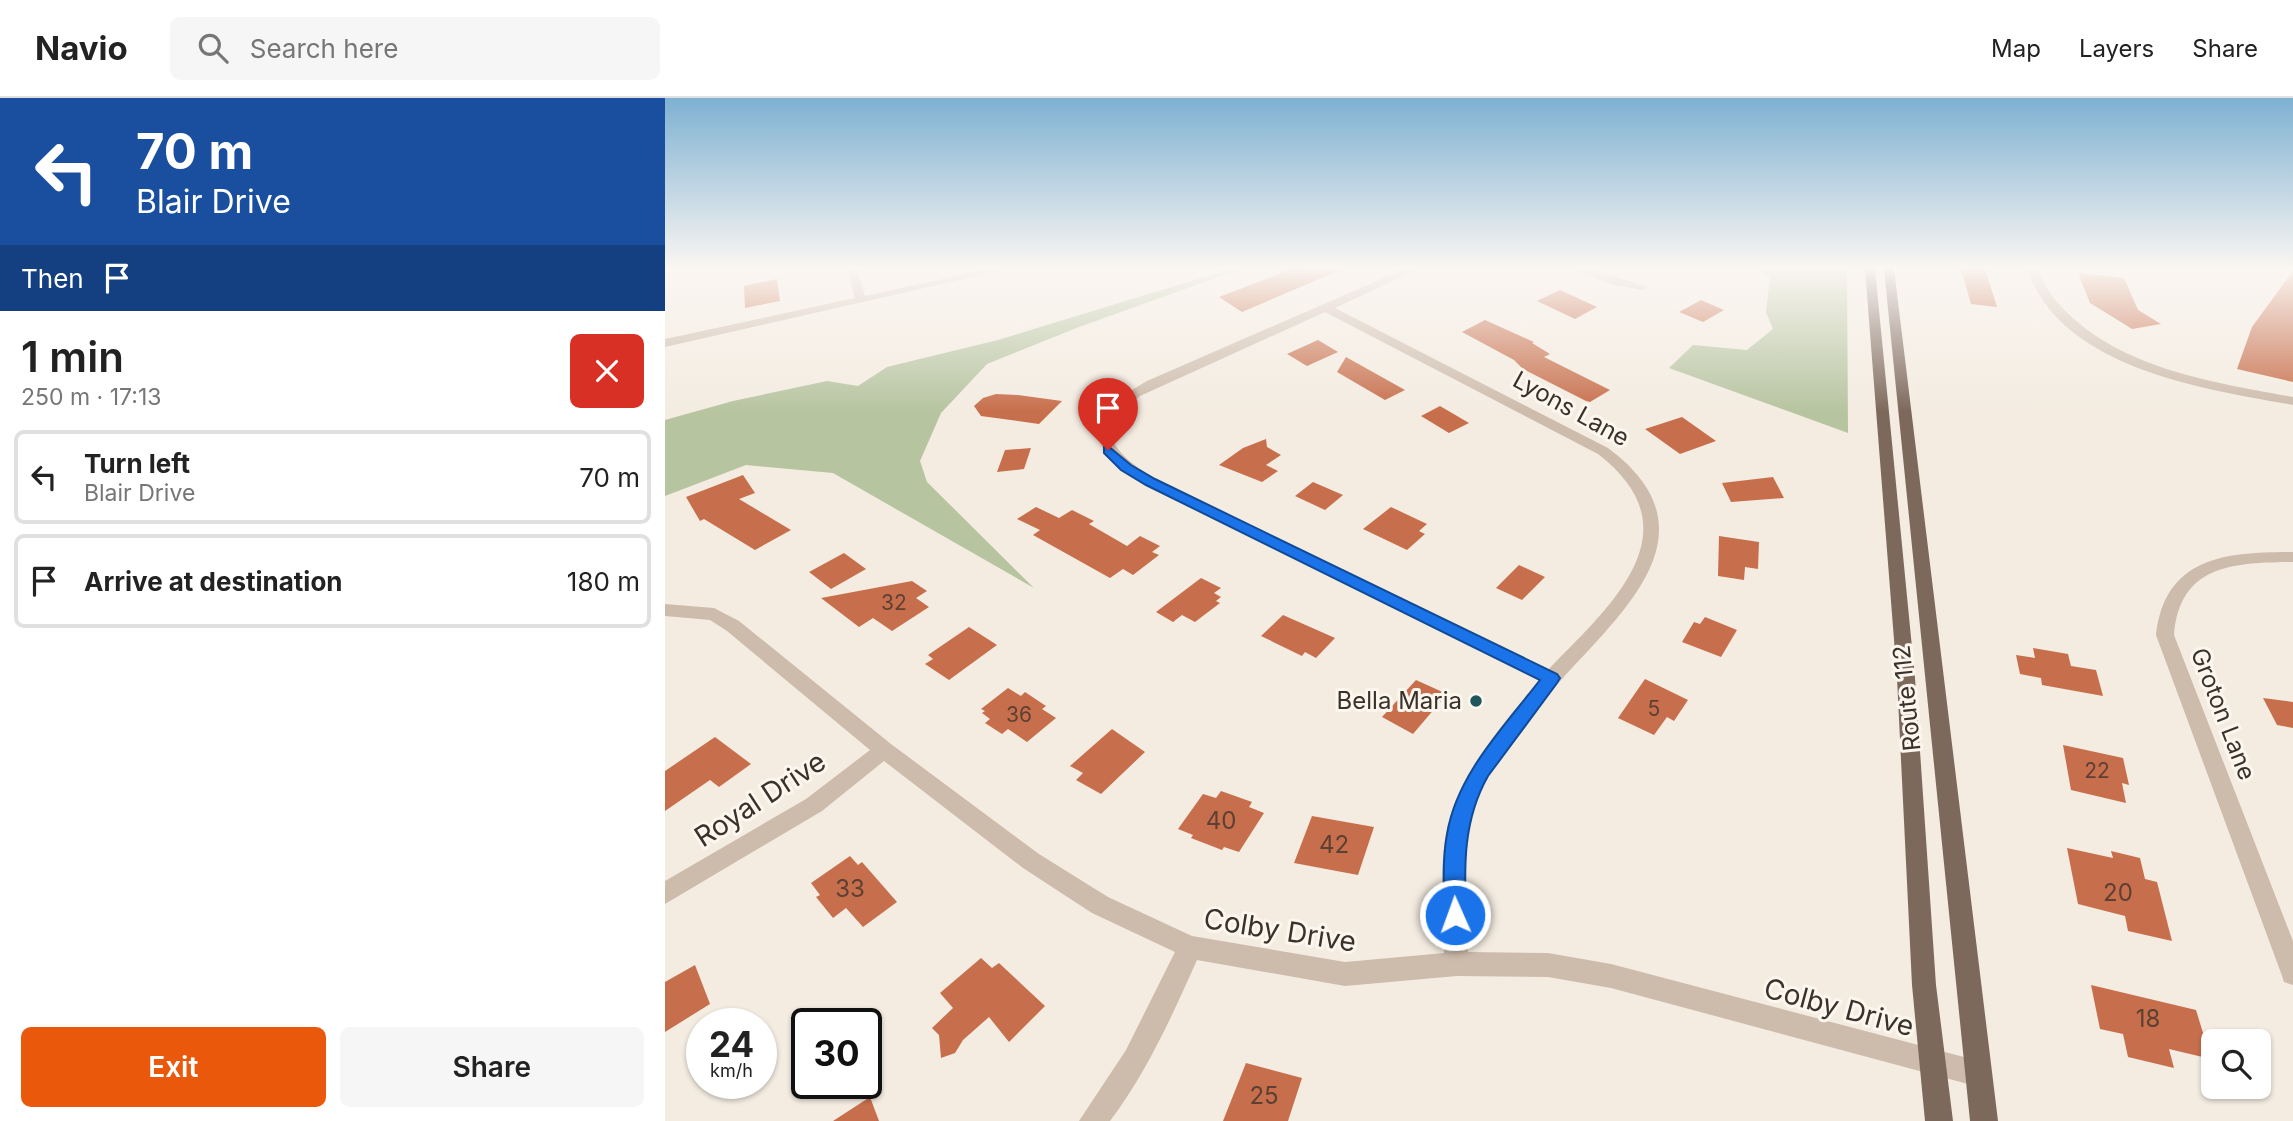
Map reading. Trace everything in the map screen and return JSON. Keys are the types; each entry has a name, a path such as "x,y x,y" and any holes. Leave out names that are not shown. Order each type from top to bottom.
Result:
{"main road":[{"name":"Route 112","path":"1874,317 1906,678 1924,985 1938,1121"},
{"name":"Route 112","path":"1894,317 1984,1121"}],"street":[{"path":"665,343 785,317"},
{"path":"1303,317 1125,398 1114,411 1102,434 1108,450 1126,467 1151,482 1551,678"},
{"name":"Lyons Lane","path":"1343,317 1603,451 1622,464 1641,488 1650,511 1652,537 1645,564 1610,613 1551,678 1481,771 1463,810 1454,865 1457,964"},
{"path":"2063,317 2123,355 2185,379 2293,401"},
{"name":"Groton Lane","path":"2293,557 2258,556 2202,571 2180,584 2164,618 2165,635 2293,973"},
{"name":"Colby Drive","path":"665,610 714,614 733,625 884,750 1031,861 1100,905 1189,947 1345,974 1457,964 1548,965 1611,976 1933,1064 1979,1074"},
{"name":"Royal Drive","path":"665,892 814,805 884,750"},
{"path":"1093,1121 1110,1100 1159,1020 1189,947"}],"green space":[{"path":"1074,317 1108,317 987,364 941,413 920,461 927,482 1034,588 833,473 746,465 665,496 665,420 733,401 827,381 858,386 887,367 998,340"},
{"path":"1768,317 1847,317 1848,433 1669,368 1693,345 1747,350 1773,329"}],"building":[{"path":"1690,317 1712,317 1703,322"},
{"path":"2112,317 2149,317 2161,324 2132,329"},
{"path":"2260,317 2293,317 2293,382 2237,369 2252,327"},
{"path":"1485,320 1534,342 1532,343 1550,354 1544,357 1610,390 1590,402 1586,401 1523,369 1514,360 1462,332"},
{"path":"1318,340 1338,352 1307,366 1287,354"},
{"path":"1346,357 1405,390 1385,400 1337,372"},
{"path":"996,394 1062,401 1039,424 981,416 974,406 983,398"},
{"path":"1440,406 1469,423 1449,433 1421,416"},
{"path":"1682,417 1716,441 1680,454 1645,429"},
{"path":"1266,439 1267,447 1281,455 1266,465 1278,471 1262,482 1219,465 1243,448"},
{"path":"1031,448 1024,469 997,472 1005,450"},
{"path":"743,475 755,493 739,499 791,530 755,550 704,519 700,521 686,497"},
{"path":"1773,477 1784,498 1731,502 1722,483"},
{"path":"1313,482 1343,495 1325,510 1295,496"},
{"path":"1036,507 1059,518 1072,510 1094,521 1089,524 1127,546 1140,536 1160,546 1152,552 1159,555 1133,575 1123,569 1110,578 1033,535 1040,530 1017,519"},
{"path":"1391,507 1427,524 1419,531 1425,534 1407,550 1363,529"},
{"path":"1719,536 1759,542 1758,569 1745,567 1744,580 1718,576"},
{"path":"844,553 866,569 831,589 809,572"},
{"path":"1519,565 1545,577 1522,600 1496,588"},
{"path":"1201,578 1221,588 1214,593 1221,597 1216,601 1220,603 1195,622 1182,615 1173,622 1156,612"},
{"path":"912,581 927,591 916,598 929,607 892,631 873,618 859,627 821,598"},
{"path":"1283,615 1335,638 1316,658 1305,652 1302,656 1261,636"},
{"path":"1705,617 1737,630 1721,657 1682,642 1694,622 1700,624"},
{"path":"969,627 997,645 949,680 925,664 933,659 928,655"},
{"path":"2033,648 2068,654 2071,666 2096,670 2103,696 2042,685 2041,678 2020,674 2016,655 2035,658"},
{"path":"1645,679 1688,700 1674,721 1667,717 1654,735 1618,718"},
{"path":"1416,680 1447,694 1413,734 1382,717"},
{"path":"1008,688 1021,696 1025,692 1046,706 1042,709 1056,718 1027,742 1008,729 1002,734 985,723 990,719 981,709"},
{"path":"2263,698 2293,702 2293,728 2277,725"},
{"path":"1112,729 1145,752 1101,794 1076,780 1083,773 1070,766"},
{"path":"715,737 751,764 719,787 710,780 665,811 665,771"},
{"path":"2063,745 2123,758 2129,785 2122,783 2126,803 2071,790"},
{"path":"1221,791 1252,802 1249,807 1264,813 1239,852 1224,847 1222,850 1191,838 1193,835 1178,829 1203,794 1216,798"},
{"path":"1312,816 1374,827 1358,875 1294,863"},
{"path":"2067,848 2113,858 2111,851 2140,858 2145,879 2157,882 2172,941 2128,931 2125,916 2078,904"},
{"path":"850,856 858,865 862,862 897,902 863,927 846,908 833,918 816,897 820,895 811,883"},
{"path":"981,958 992,968 999,963 1045,1006 1009,1042 989,1017 963,1040 955,1053 941,1058 939,1035 932,1028 953,1008 940,993"},
{"path":"695,965 710,1004 704,1008 686,1008 686,1019 665,1032 665,982"},
{"path":"2091,985 2196,1010 2202,1029 2201,1057 2169,1049 2174,1068 2128,1057 2123,1034 2100,1029"},
{"path":"1246,1063 1302,1078 1288,1121 1223,1121"},
{"path":"871,1099 879,1121 833,1121"}],"place":[{"name":"Bella Maria","path":"1476,701"}],"route":[{"path":"1108,450 1126,467 1151,482 1551,678 1481,771 1470,790 1457,832 1454,865 1455,915"}]}
